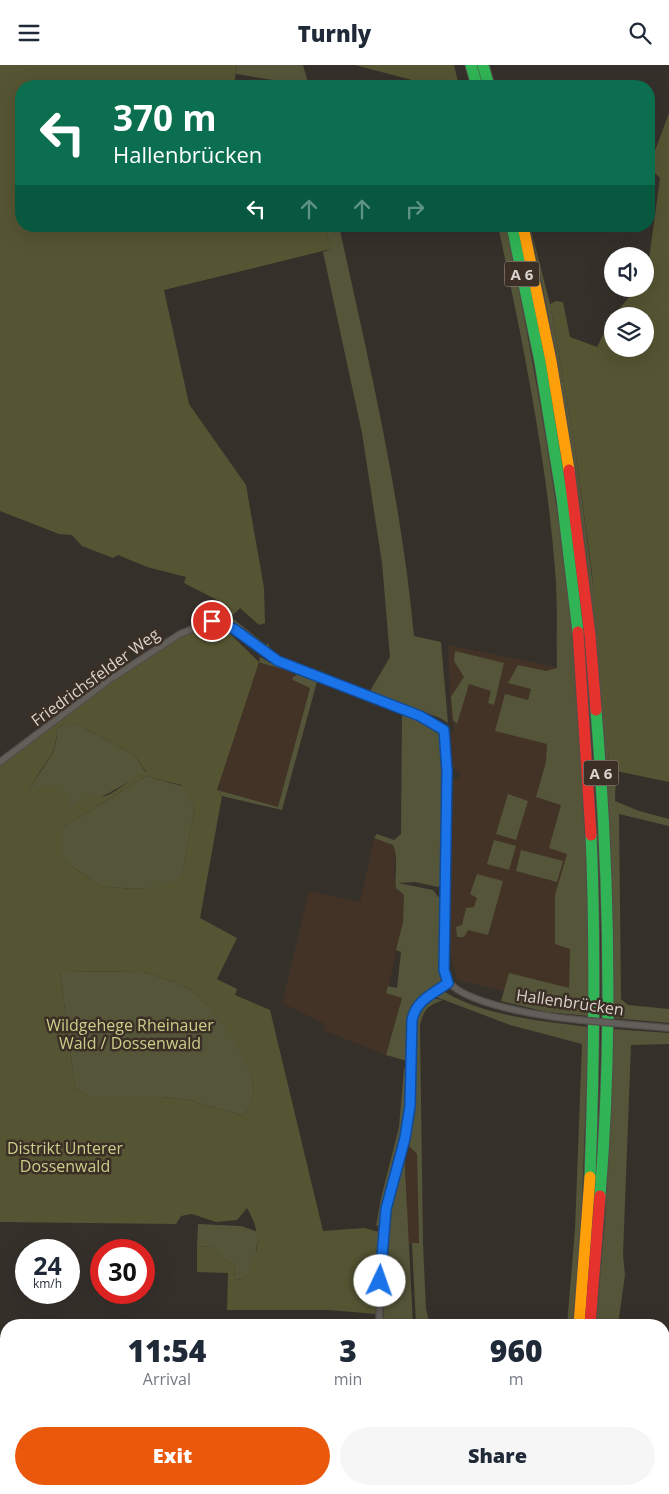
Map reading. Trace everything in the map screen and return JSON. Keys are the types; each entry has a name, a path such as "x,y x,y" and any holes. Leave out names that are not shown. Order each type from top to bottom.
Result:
{"highway":[{"path":"471,65 475,80"},
{"path":"484,65 488,80"},
{"name":"A 6","path":"513,232 532,321 556,461 571,570 587,740 595,896 595,1058 589,1199 579,1319"},
{"name":"A 6","path":"525,232 551,359 574,503 589,629 600,765 606,901 606,1061 600,1199 590,1319"}],"street":[{"name":"Friedrichsfelder Weg","path":"0,762 109,680 180,633 212,621 234,629 278,661 438,725 444,730 446,739 444,970 448,983"},
{"name":"Hallenbrücken","path":"448,983 459,993 512,1009 580,1020 669,1028"},
{"path":"379,1319 382,1229 410,1106 413,1012 422,1000 448,983"}],"shaded area":[{"path":"448,645 557,667 576,1002 503,991 457,980 449,948 451,779 458,779 460,772 452,768 451,733 454,730 454,723 451,721"},
{"path":"259,662 270,666 276,665 312,679 278,807 217,790"},
{"path":"374,838 393,844 396,850 394,876 404,895 403,922 387,992 402,997 386,1055 323,1030 325,1024 282,1003 309,891 360,902"},
{"path":"407,1139 417,1154 419,1243 408,1244 404,1149"}],"green space":[{"path":"0,65 237,65 235,80 15,80 15,232 327,232 331,249 164,290 189,404 246,485 264,588 265,623 259,625 240,608 236,612 184,583 186,577 147,567 118,555 113,558 82,546 72,535 59,534 0,511"},
{"path":"237,65 303,65 307,80 273,80 236,74"},
{"path":"355,65 454,65 458,80 412,80"},
{"path":"669,113 669,782 616,771 609,762 592,574 574,440 550,304 556,301 563,302 570,337 597,347 604,333 604,357 654,357 654,307 621,307 629,297 654,297 654,247 651,247 653,232 655,232 655,215 660,178 655,173 655,151"},
{"path":"327,232 340,232 383,430 401,532 414,636 441,642 448,723 440,718 277,657 286,658 370,691 390,657 382,563 362,433 323,252 331,249"},
{"path":"499,232 507,232 547,445 566,577 577,686 585,796 589,1016 547,1012 501,1001 509,973 569,988 570,949 555,944 555,895 567,854 549,848 561,805 536,797 546,762 547,744 495,731 505,694 528,700 531,689 508,683 518,665 546,671 557,668 556,581 551,526 546,483 524,354"},
{"path":"531,232 550,304 574,440 599,631 609,762 616,771 615,801 639,811 669,819 669,826 619,814 621,999 628,1005 669,1009 669,1023 613,1018 613,918 603,719 582,521 550,324"},
{"path":"207,600 222,602 236,612 231,617 266,645 268,643 270,649 267,650 223,619 209,606"},
{"name":"Distrikt Unterer Dossenwald","path":"215,625 223,627 259,662 217,790 222,796 200,918 237,938 217,979 237,989 235,995 270,1010 323,1231 364,1228 379,1232 376,1314 329,1310 227,1310 228,1273 197,1272 197,1246 213,1247 223,1259 234,1264 235,1279 244,1280 253,1262 257,1244 255,1226 247,1208 237,1220 216,1222 192,1214 181,1216 176,1224 0,1222 0,765 110,683 182,635","holes":["65,723 70,725 74,723 135,755 146,772 108,795 81,799 77,801 78,805 67,807 66,794 50,785 29,793 32,784 54,748 57,729","146,776 181,785 195,806 182,875 169,886 132,889 100,886 62,859 62,828","142,971 189,989 221,1021 247,1064 252,1078 254,1094 244,1116 188,1100 162,1097 90,1097 75,1088 60,972"]},
{"path":"455,651 504,663 494,705 488,703 491,691 469,684 457,724 453,720 451,697 464,677 454,661"},
{"path":"260,657 270,663 274,662 318,678 282,810 222,796 217,790 278,807 310,688 293,680 292,678 298,674 259,662"},
{"path":"402,712 436,727 443,736 443,883 438,887 415,882 398,883 433,890 443,903 441,981 436,988 417,1000 411,1008 407,1031 407,1061 386,1055 402,998 386,993 388,986 397,988 401,952 396,950 403,922 404,895 396,888 396,855 393,845 374,838 377,834 394,840 401,834"},
{"path":"65,723 74,723 135,755 146,773 96,800 75,807 62,806 34,792 29,793 51,756 57,729"},
{"path":"146,776 182,786 195,806 182,876 169,887 132,889 100,886 62,859 62,828"},
{"path":"508,794 528,801 516,840 496,834"},
{"path":"494,840 516,846 509,870 487,864"},
{"path":"521,850 563,861 557,882 516,871"},
{"path":"477,874 503,881 488,935 468,930 464,937 457,937 456,927 462,925 466,908 474,907 477,898 470,894"},
{"name":"Wildgehege Rheinauer Wald / Dossenwald","path":"142,971 189,989 210,1008 231,1035 248,1065 252,1079 254,1095 244,1116 188,1100 162,1097 90,1097 75,1088 60,972"},
{"path":"440,989 474,1005 512,1016 589,1027 581,1223 573,1319 568,1319 575,1229 582,1044 510,1025 431,995"},
{"path":"431,998 443,1000 425,1011 420,1026 423,1243 426,1309 428,1319 416,1319 412,1243 419,1243 417,1154 410,1147 407,1139 413,1107 415,1017 423,1003"},
{"path":"613,1029 669,1033 669,1044 631,1045 623,1255 625,1275 619,1319 597,1319 605,1220"},
{"path":"404,1068 408,1078 409,1096 406,1118 380,1225 376,1226 399,1127"},
{"path":"404,1149 413,1319 383,1319 386,1226 390,1200"},
{"path":"198,1224 241,1226 258,1232 255,1264 244,1280 235,1279 234,1264 223,1259 213,1247 197,1246"}],"traffic: fast":[{"path":"471,65 475,80"},
{"path":"483,65 487,80"},
{"path":"513,232 540,362 562,498 578,632"},
{"path":"596,710 604,831 608,953 607,1075 600,1196"},
{"path":"590,1177 594,1006 591,835"}],"traffic: slow":[{"path":"524,232 551,361 569,470"},
{"path":"579,1319 590,1177"}],"traffic: jam":[{"path":"569,470 590,635 596,710"},
{"path":"578,632 591,835"},
{"path":"590,1319 600,1196"}],"route":[{"path":"212,621 224,623 284,664 420,716 444,730 447,771 444,970 448,983 422,1000 413,1012 411,1094 408,1124 382,1229 380,1281"}]}
